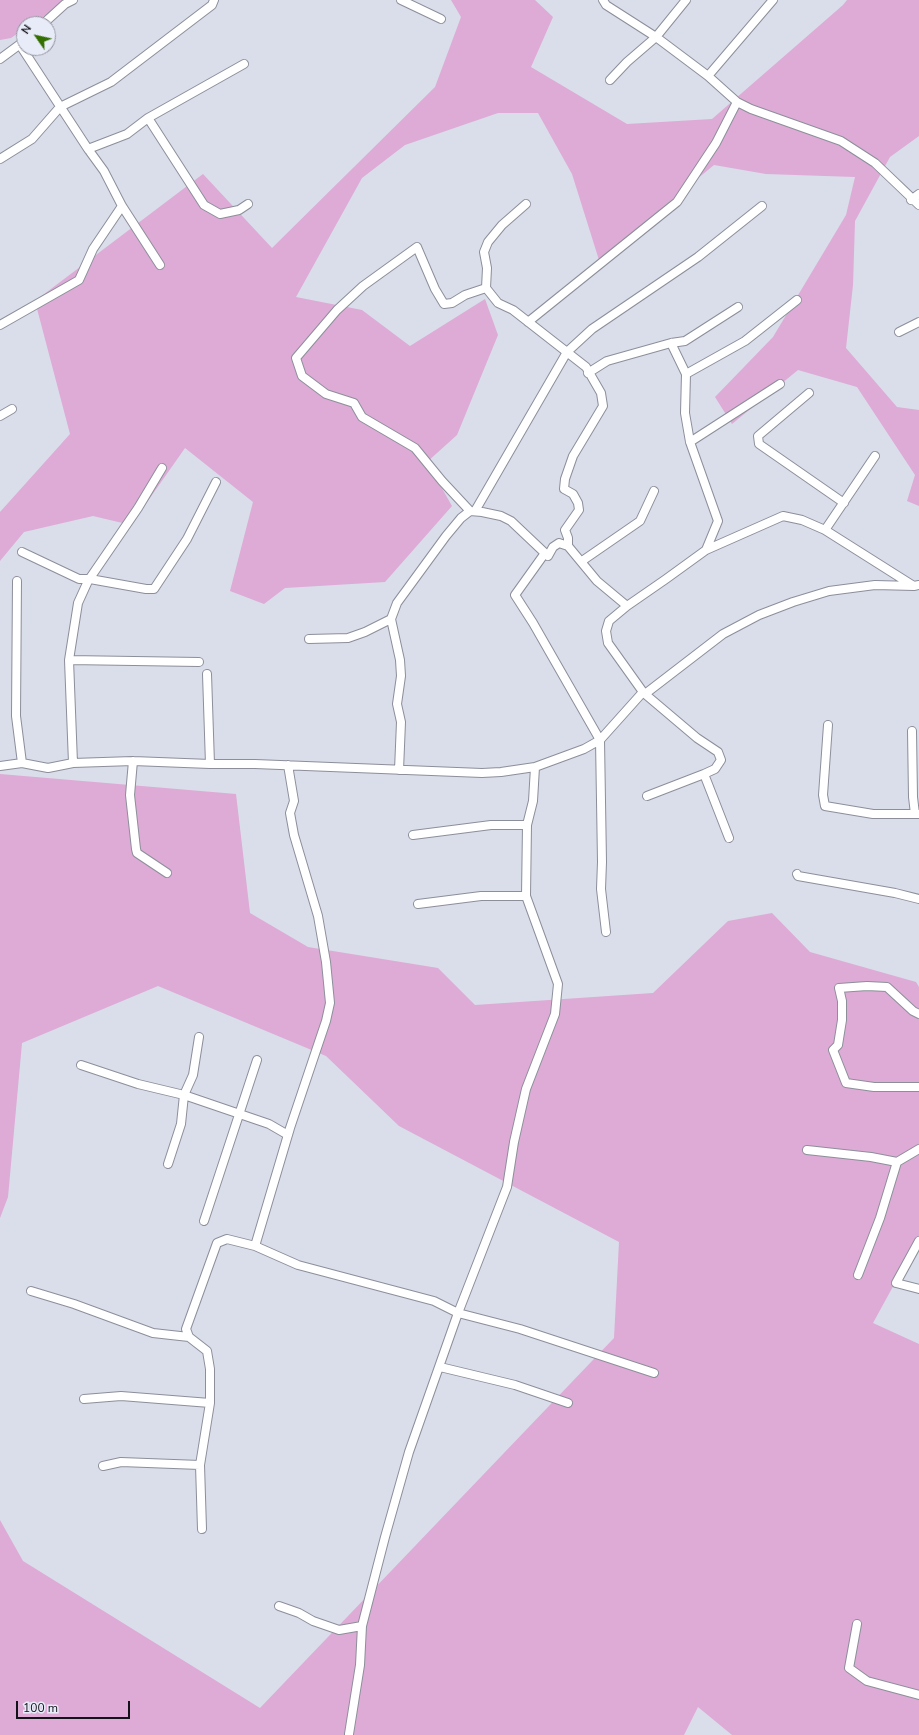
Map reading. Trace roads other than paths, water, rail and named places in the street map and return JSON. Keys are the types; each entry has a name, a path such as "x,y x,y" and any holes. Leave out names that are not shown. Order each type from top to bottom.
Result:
{"street":[{"path":"52,16 65,4 74,0"},
{"path":"0,159 32,139 60,107 111,82 212,5 214,0"},
{"path":"401,0 441,19"},
{"path":"603,0 606,5 656,37 708,76 737,102 751,109 841,141 875,163 911,200 919,206"},
{"path":"610,80 627,62 656,37 686,0"},
{"path":"708,76 773,0"},
{"path":"0,59 16,47"},
{"path":"30,56 60,107 104,170 122,206 160,265"},
{"path":"88,149 127,134 148,118 244,64"},
{"path":"528,322 678,202 716,143 737,102"},
{"path":"148,118 204,205 220,214 238,210 248,204"},
{"path":"911,200 919,194"},
{"path":"526,204 502,225 488,242 484,252 487,268 486,288 498,302 513,310 586,367 588,373 601,393 603,406 573,456 565,479 564,489 573,494 578,503 579,510 565,530 568,538 568,546"},
{"path":"0,325 79,280 93,249 122,206"},
{"path":"399,770 401,722 397,704 400,668 391,619 397,603 461,518 473,511 567,352 592,329 698,257 762,206"},
{"path":"486,288 465,295 452,303 444,304 435,289 417,247 362,286 337,310 296,358 302,376 326,394 354,403 362,417 415,448 442,481 473,511 501,516 511,521 548,556 553,547 559,543 568,546 582,561 597,581 627,606"},
{"path":"686,374 745,341 797,300"},
{"path":"588,373 607,361 671,343 685,341 738,307"},
{"path":"899,332 919,322"},
{"path":"671,343 686,374 685,413 690,442 718,521 706,550"},
{"path":"690,442 780,384"},
{"path":"809,393 758,436 759,444 844,503"},
{"path":"0,416 12,409"},
{"path":"825,530 876,456"},
{"path":"73,763 69,660 78,603 90,579 138,508 162,468"},
{"path":"22,552 79,579 90,579 146,590 154,589 187,540 216,482"},
{"path":"582,561 640,521 654,491"},
{"path":"647,796 704,774 718,765 721,760 718,752 697,738 644,693 608,643 606,631 609,621 627,606 706,550 783,516 802,520 825,530 916,585"},
{"path":"545,553 515,595 533,623 600,740 601,889 606,932"},
{"path":"17,581 16,716 22,763"},
{"path":"0,766 22,763 48,768 73,763 133,761 482,773 535,767 578,751 600,740 644,693 723,634 759,615 793,602 829,591 875,585 916,585"},
{"path":"309,639 348,638 365,632 391,619"},
{"path":"69,660 199,662"},
{"path":"207,674 210,764"},
{"path":"828,725 823,795 825,806 873,814 917,814 913,797 912,731"},
{"path":"133,761 130,794 137,853 167,873"},
{"path":"255,1246 288,1135 326,1021 330,1002 326,962 318,916 294,835 290,813 294,801 288,766"},
{"path":"349,1734 360,1665 362,1626 409,1452 458,1313 507,1187 514,1142 526,1089 556,1014 558,984 526,896 527,824 533,801 535,767"},
{"path":"704,774 729,838"},
{"path":"413,835 491,824 527,824"},
{"path":"797,874 798,876 895,893 919,899"},
{"path":"418,904 481,896 526,896"},
{"path":"919,1014 913,1011 887,987 866,986 839,988 842,1001 842,1020 838,1045 833,1050 846,1084 874,1087 919,1087"},
{"path":"168,1164 181,1124 184,1095 193,1075 199,1037"},
{"path":"204,1222 257,1060"},
{"path":"81,1065 138,1084 184,1095 269,1124 288,1135"},
{"path":"858,1275 880,1218 897,1162 919,1149"},
{"path":"807,1150 872,1156 897,1162"},
{"path":"189,1337 186,1328 216,1243 227,1239 255,1246 298,1265 434,1301 458,1313 520,1329 654,1372"},
{"path":"919,1241 896,1283 919,1289"},
{"path":"31,1290 153,1333 189,1337 208,1351 210,1369 210,1403 200,1465 202,1529"},
{"path":"440,1367 515,1386 568,1403"},
{"path":"84,1399 121,1396 210,1403"},
{"path":"103,1466 121,1462 200,1465"},
{"path":"279,1606 299,1613 313,1621 339,1630 362,1626"},
{"path":"857,1624 849,1668 867,1681 919,1695"}]}
